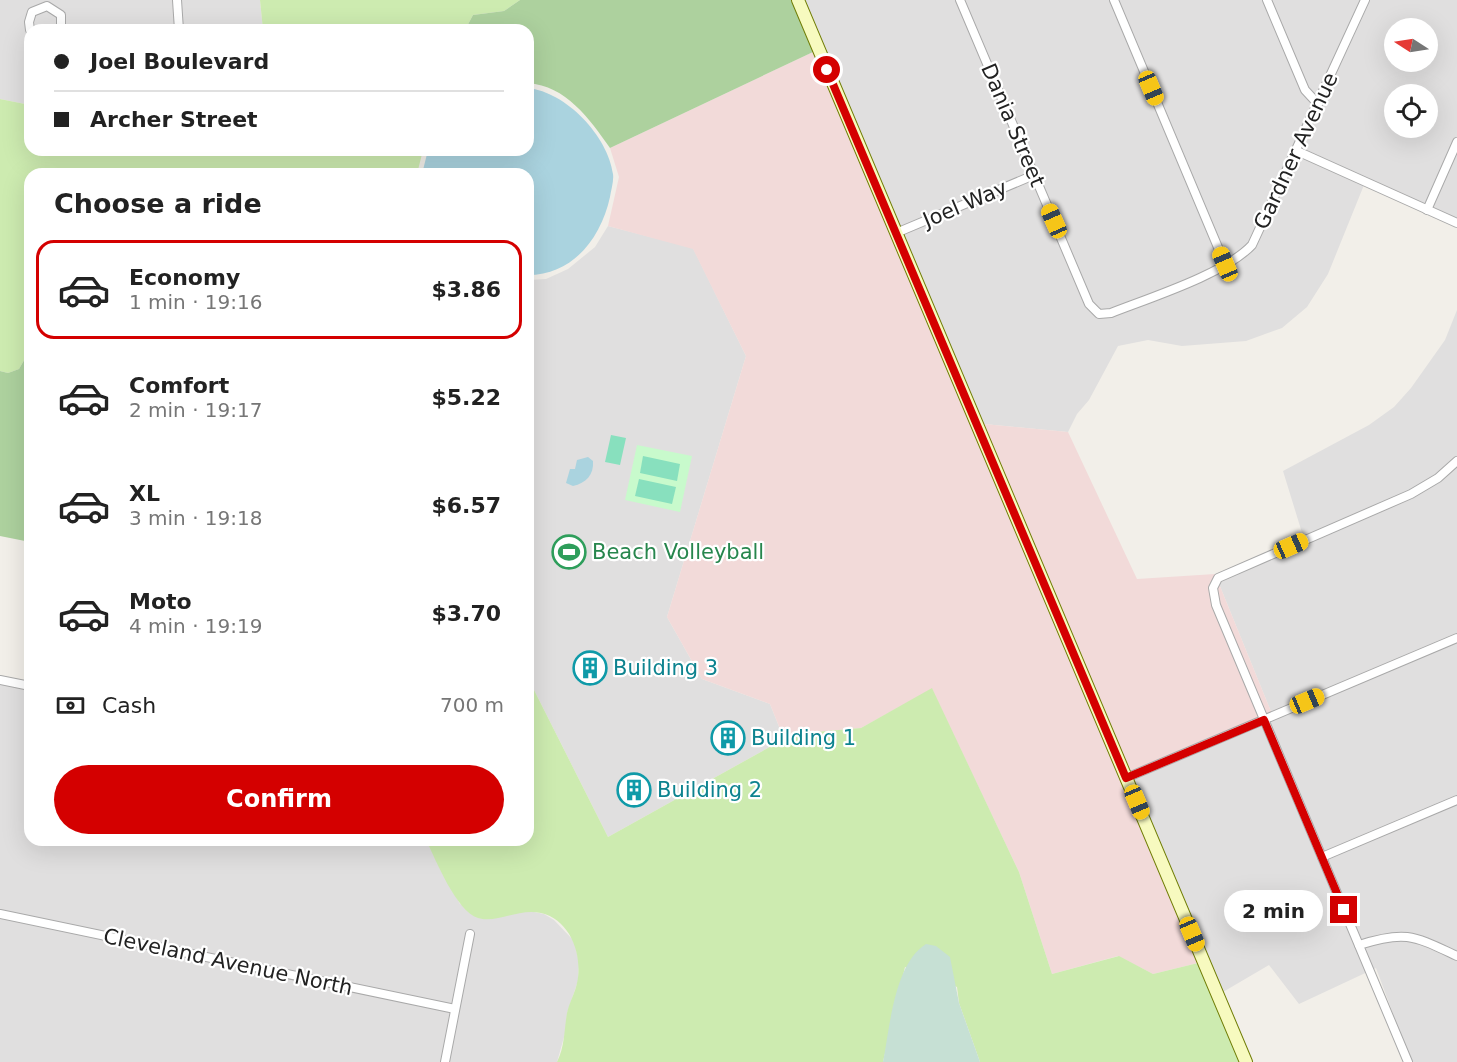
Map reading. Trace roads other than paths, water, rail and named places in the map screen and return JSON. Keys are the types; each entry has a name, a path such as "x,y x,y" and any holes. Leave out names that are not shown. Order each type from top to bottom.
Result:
{"main road":[{"path":"798,0 1246,1062"}],"street":[{"path":"177,0 179,24"},
{"name":"Dania Street","path":"960,0 1089,304 1099,314"},
{"path":"1114,0 1225,264"},
{"path":"1268,0 1305,90 1318,104"},
{"name":"Gardner Avenue","path":"1099,314 1111,313 1225,264 1244,254 1252,245 1365,0"},
{"path":"29,24 32,12 48,3 61,15 61,24"},
{"path":"1427,210 1457,142"},
{"path":"1297,151 1457,223"},
{"name":"Joel Way","path":"896,233 1034,175"},
{"path":"1408,1062 1216,605 1213,588 1218,578 1411,494 1438,478 1457,461"},
{"path":"1126,778 1457,638"},
{"path":"0,680 24,685"},
{"path":"1322,857 1457,800"},
{"name":"Cleveland Avenue North","path":"0,914 455,1010"},
{"path":"445,1062 470,934"},
{"path":"1359,945 1384,937 1408,936 1457,956"}],"water":[{"path":"534,89 557,98 570,107 594,131 609,160 613,183 606,212 592,240 571,261 559,269 534,274 534,168 424,168 426,156 534,156"},
{"path":"588,457 593,461 588,478 573,486 566,483 570,469 575,469 577,460"}],"place":[{"name":"Beach Volleyball","path":"569,552"},
{"name":"Building 3","path":"590,668"},
{"name":"Building 1","path":"728,738"},
{"name":"Building 2","path":"634,790"}]}
